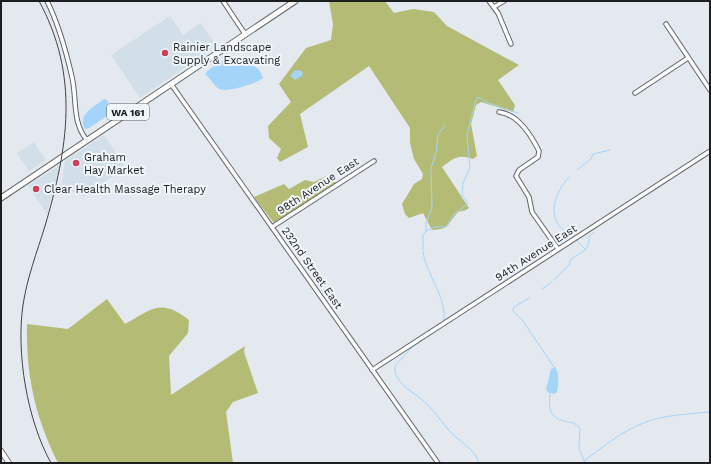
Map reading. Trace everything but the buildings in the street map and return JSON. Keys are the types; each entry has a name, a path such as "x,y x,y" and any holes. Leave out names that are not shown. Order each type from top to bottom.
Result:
{"main road":[{"name":"WA 161","path":"1,198 86,139 295,1"},
{"path":"1,451 10,463"}],"street":[{"path":"47,1 60,32 73,78 77,124 86,139"},
{"path":"223,1 245,34"},
{"path":"489,1 494,7 511,44"},
{"path":"494,7 504,1"},
{"path":"666,24 710,90"},
{"path":"636,93 688,58"},
{"name":"232nd Street East","path":"171,84 438,463"},
{"path":"499,112 507,113 515,118 537,146 539,153 536,159 519,170 516,175 529,197 532,212 558,249"},
{"name":"94th Avenue East","path":"372,370 710,151"},
{"name":"98th Avenue East","path":"272,227 374,161"}],"shaded area":[{"path":"170,16 183,35 201,23 216,46 140,98 111,55"},
{"path":"104,135 125,167 84,197 61,186 65,161"},
{"path":"34,142 46,160 29,171 17,153"},
{"path":"60,165 47,214 28,186"}],"green space":[{"path":"329,1 385,1 394,13 413,9 434,12 447,26 519,65 498,80 515,105 513,112 481,102 476,105 471,124 477,156 473,159 464,157 456,158 442,167 469,208 458,212 446,227 432,230 423,213 409,218 405,214 402,204 414,184 422,179 423,174 414,159 410,143 410,128 369,66 300,114 308,147 280,162 277,158 281,149 269,138 268,126 291,102 279,84 306,48 331,40 333,24"},
{"path":"326,176 331,177 336,183 274,223 254,197 284,184 289,189 305,180 314,182"},
{"path":"107,299 125,324 150,310 157,308 171,309 189,320 188,333 169,356 171,395 245,346 244,352 258,393 233,402 226,412 233,463 58,463 43,429 30,378 27,324 68,329"}],"water":[{"path":"229,57 254,66 261,73 263,78 242,87 228,90 219,89 206,75 206,72 217,64 221,66 221,62"},
{"path":"295,70 302,71 303,75 295,80 290,76"},
{"path":"104,99 107,100 113,112 89,128 85,129 83,119 85,115 91,108"},
{"path":"555,367 558,375 558,382 557,392 554,394 549,393 546,390 551,369"}],"waterway":[{"path":"426,231 435,227 446,227 454,214 468,204 462,194 463,183 470,168 467,135 476,99 479,97 488,103 518,113"},
{"path":"423,250 423,235 426,231 426,224 432,207 431,168 436,153 438,135 445,125"},
{"path":"577,170 591,159 593,154 610,150"},
{"path":"569,177 558,193 554,210 558,225 574,237"},
{"path":"554,280 569,265 571,259 586,248 589,242 589,237 594,232"},
{"path":"576,240 585,249"},
{"path":"423,252 428,270 443,304 444,321"},
{"path":"542,289 552,282"},
{"path":"529,298 514,307 513,311 523,321 554,367"},
{"path":"443,326 411,348 395,366 397,377 401,383 427,404 445,426 473,452 479,463"},
{"path":"550,394 550,407 554,416 574,423 580,428 579,448 585,463"},
{"path":"585,461 620,435 644,423 668,416 710,412"}],"railway":[{"path":"39,1 52,29 60,57 65,85 66,112 60,168 23,305 21,344 22,365 30,407 43,446 51,463"}],"place":[{"name":"Rainier Landscape Supply & Excavating","path":"165,53"},
{"name":"Graham Hay Market","path":"76,163"},
{"name":"Clear Health Massage Therapy","path":"36,189"}]}
